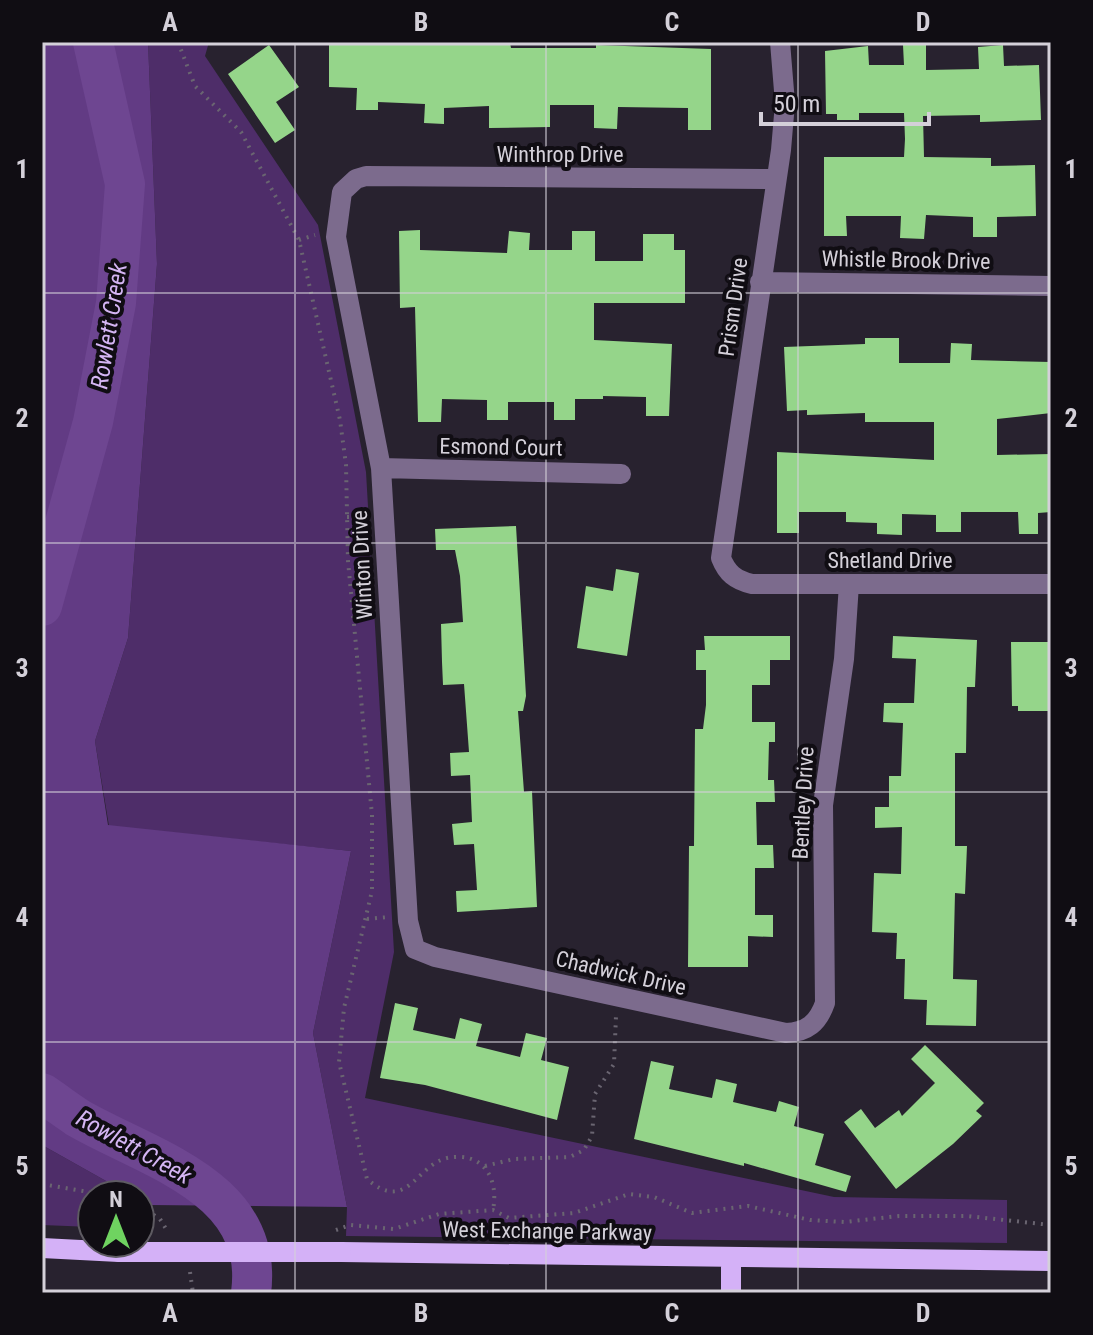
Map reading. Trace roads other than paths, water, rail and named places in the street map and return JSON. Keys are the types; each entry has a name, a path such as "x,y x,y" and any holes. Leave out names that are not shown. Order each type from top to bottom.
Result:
{"main road":[{"name":"West Exchange Parkway","path":"42,1248 119,1252 1051,1261"},
{"path":"731,1257 731,1293"}],"street":[{"name":"Prism Drive","path":"732,576 721,558 785,103 780,42"},
{"name":"Winthrop Drive","path":"348,184 366,176 775,179"},
{"name":"Winton Drive","path":"348,184 338,201 336,237 381,468 408,921 415,949"},
{"name":"Whistle Brook Drive","path":"760,282 1051,286"},
{"name":"Esmond Court","path":"381,468 621,474"},
{"name":"Shetland Drive","path":"732,576 752,584 1051,584"},
{"name":"Bentley Drive","path":"815,1022 825,1003 823,805 844,659 849,584"},
{"name":"Chadwick Drive","path":"415,949 435,957 786,1033 807,1029 815,1022"}],"waterway":[{"name":"Rowlett Creek","path":"42,606 93,422 116,303 125,184 93,42"},
{"name":"Rowlett Creek","path":"42,1093 78,1118 168,1163 221,1202 240,1227 250,1257 251,1293"}]}
